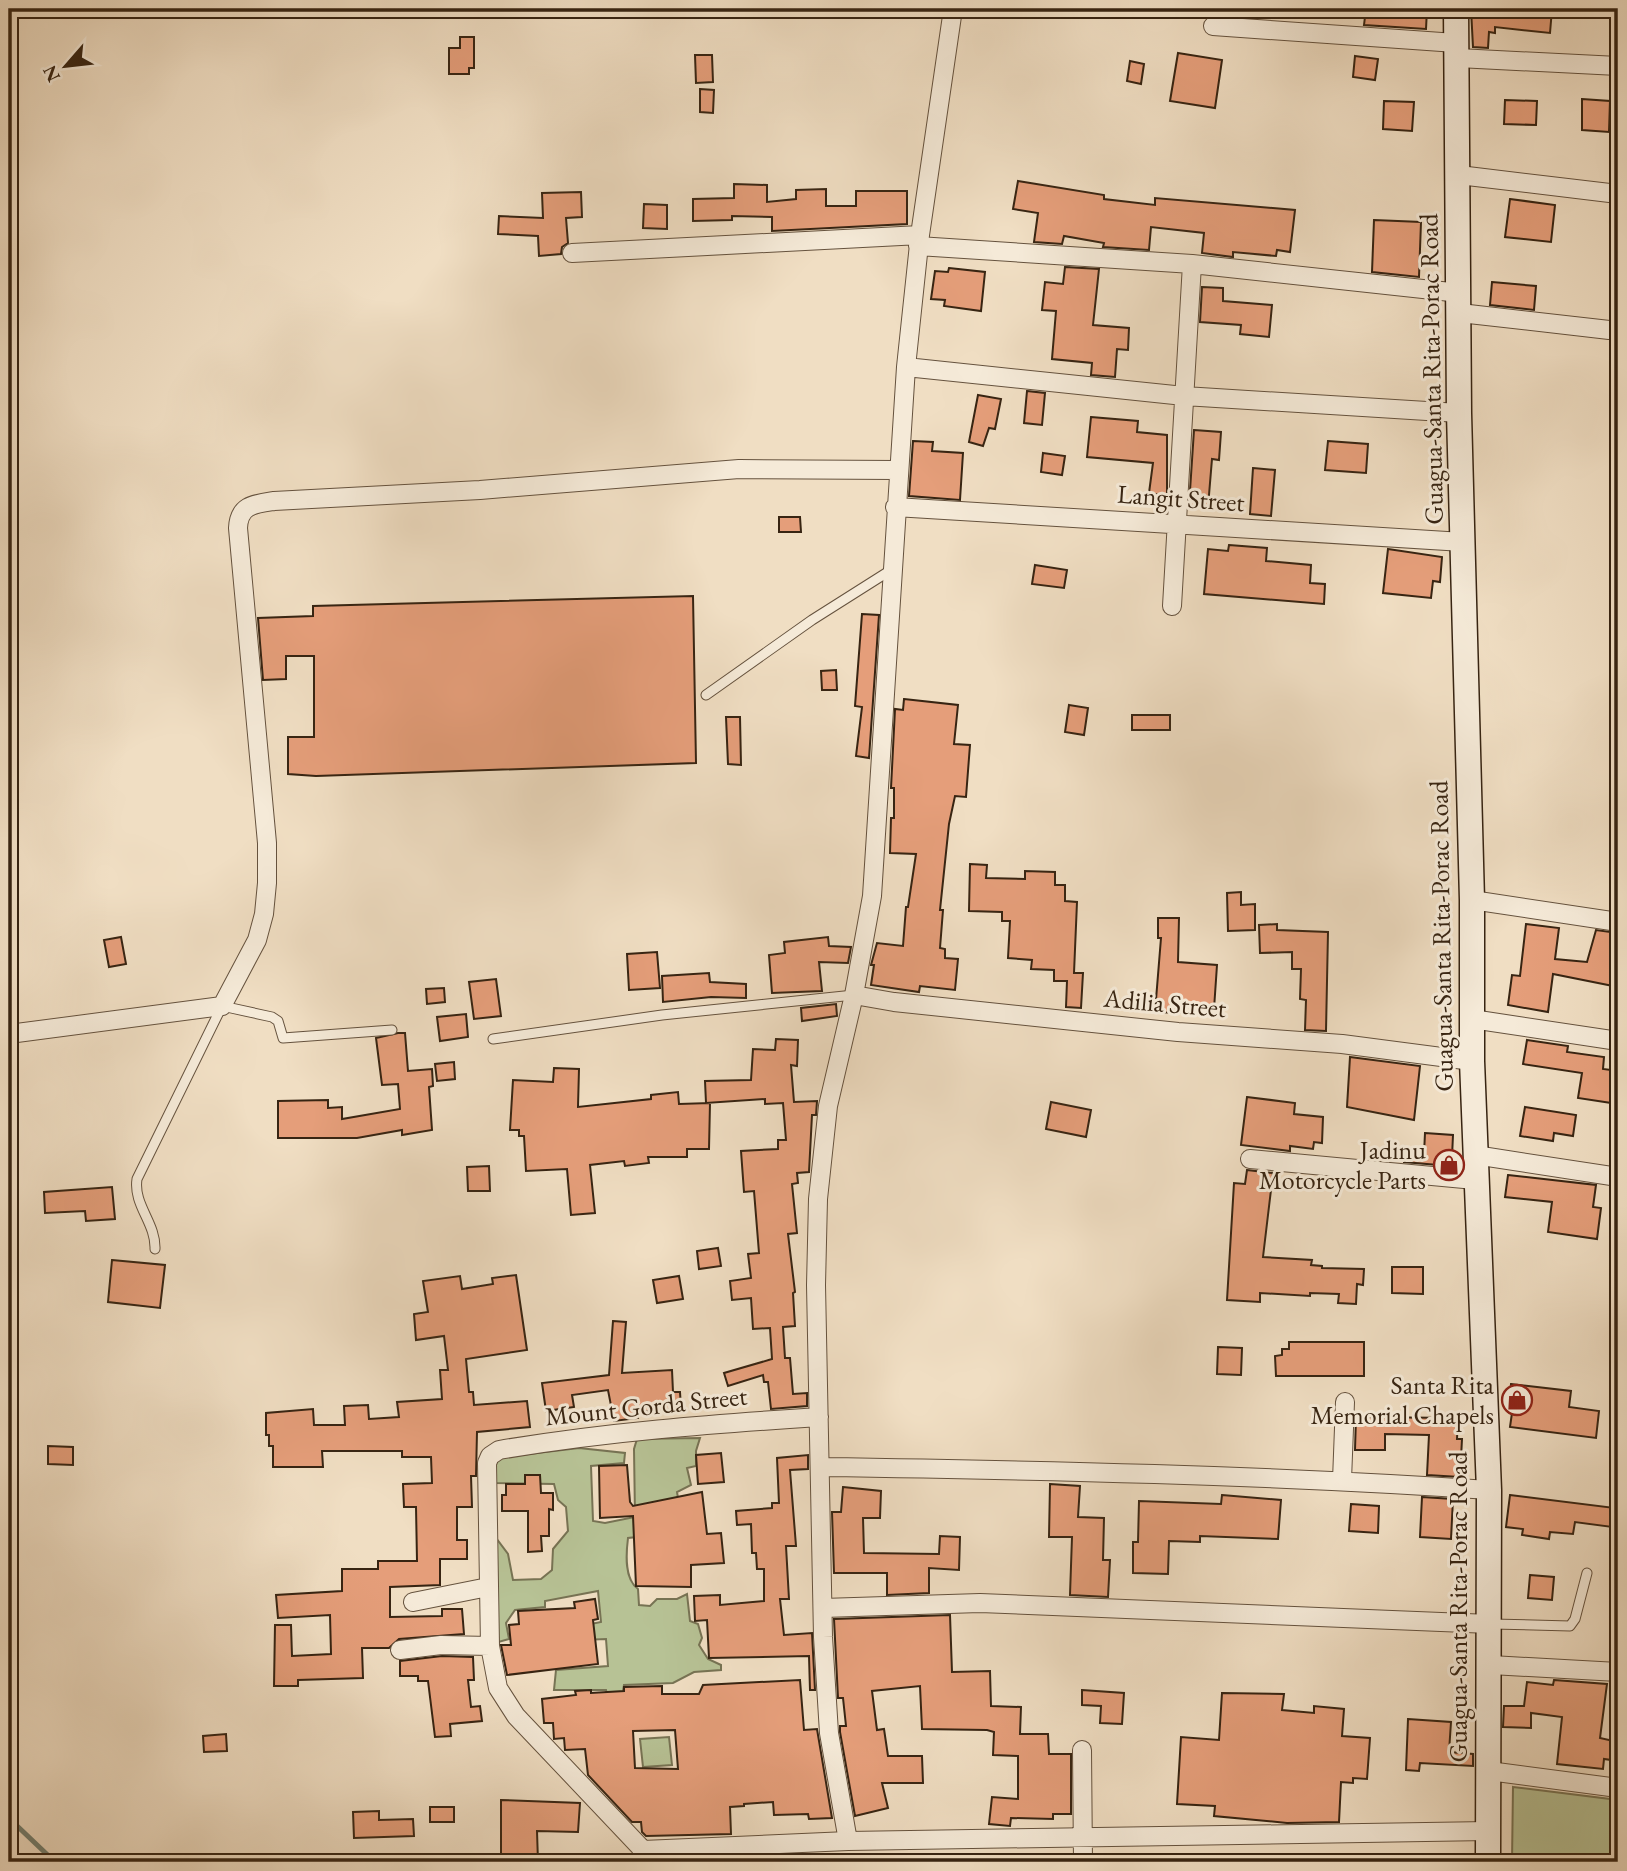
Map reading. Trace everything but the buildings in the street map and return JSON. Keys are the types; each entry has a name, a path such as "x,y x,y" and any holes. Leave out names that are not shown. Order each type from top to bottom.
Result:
{"main road":[{"name":"Guagua-Santa Rita-Porac Road","path":"1456,9 1460,413 1472,900 1472,1061 1489,1490 1491,1665 1488,1862"}],"street":[{"path":"848,1841 829,1733 823,1608 816,1285 820,1161 828,1106 854,995 872,895 897,470 906,367 919,241 953,9"},
{"path":"1213,26 1618,66"},
{"path":"1459,175 1618,194"},
{"path":"572,253 919,241 1192,264 1460,303 1618,331"},
{"path":"1172,606 1192,264"},
{"path":"906,367 1184,396 1460,413"},
{"path":"9,1034 222,1006 257,940 264,914 267,844 238,528 240,513 245,508 274,500 480,490 739,469 897,470"},
{"name":"Langit Street","path":"895,507 1463,542"},
{"path":"1472,900 1618,922"},
{"name":"Adilia Street","path":"854,995 894,1002 1178,1032 1342,1044 1472,1061"},
{"path":"1472,1019 1618,1041"},
{"path":"1475,1155 1618,1177"},
{"path":"1250,1159 1475,1180"},
{"path":"1342,1480 1345,1402"},
{"name":"Mount Gorda Street","path":"488,1587 486,1463 489,1457 499,1450 581,1436 676,1426 819,1417"},
{"path":"820,1468 1088,1470 1342,1480 1489,1490"},
{"path":"414,1602 488,1587 490,1646 498,1688 516,1716 641,1856 848,1841 1488,1830"},
{"path":"823,1608 980,1603 1490,1624"},
{"path":"400,1650 441,1645 490,1646"},
{"path":"1491,1665 1618,1672"},
{"path":"1082,1750 1083,1862"},
{"path":"1489,1771 1618,1788"}],"lane":[{"path":"706,695 812,620 891,570"},
{"path":"493,1039 662,1015 854,995"},
{"path":"155,1249 156,1238 137,1198 137,1179 222,1006 272,1017 278,1021 283,1038 392,1030"},
{"path":"1490,1624 1570,1626 1575,1619 1587,1573"}],"green space":[{"path":"700,1438 696,1451 696,1466 687,1468 691,1485 677,1492 681,1516 647,1536 628,1538 627,1566 630,1579 638,1589 639,1605 650,1606 657,1599 677,1599 687,1594 690,1621 698,1624 702,1638 699,1645 708,1659 721,1665 721,1670 694,1672 673,1683 624,1685 621,1702 609,1703 606,1690 554,1690 556,1670 608,1666 606,1639 582,1640 581,1626 601,1622 598,1591 545,1601 545,1607 515,1610 506,1623 509,1639 495,1643 496,1538 508,1554 513,1580 541,1579 552,1570 553,1549 568,1531 566,1507 558,1500 554,1484 496,1483 495,1458 579,1448 625,1453 624,1463 591,1466 593,1521 605,1523 635,1517 634,1449 637,1439"},
{"path":"669,1737 672,1765 643,1767 640,1739"},
{"path":"1513,1787 1618,1800 1618,1862 1512,1862"}],"waterway":[{"path":"9,1802 14,1823 55,1862"}],"place":[{"name":"Jadinu Motorcycle Parts","path":"1449,1165"},
{"name":"Santa Rita Memorial Chapels","path":"1517,1400"}]}
